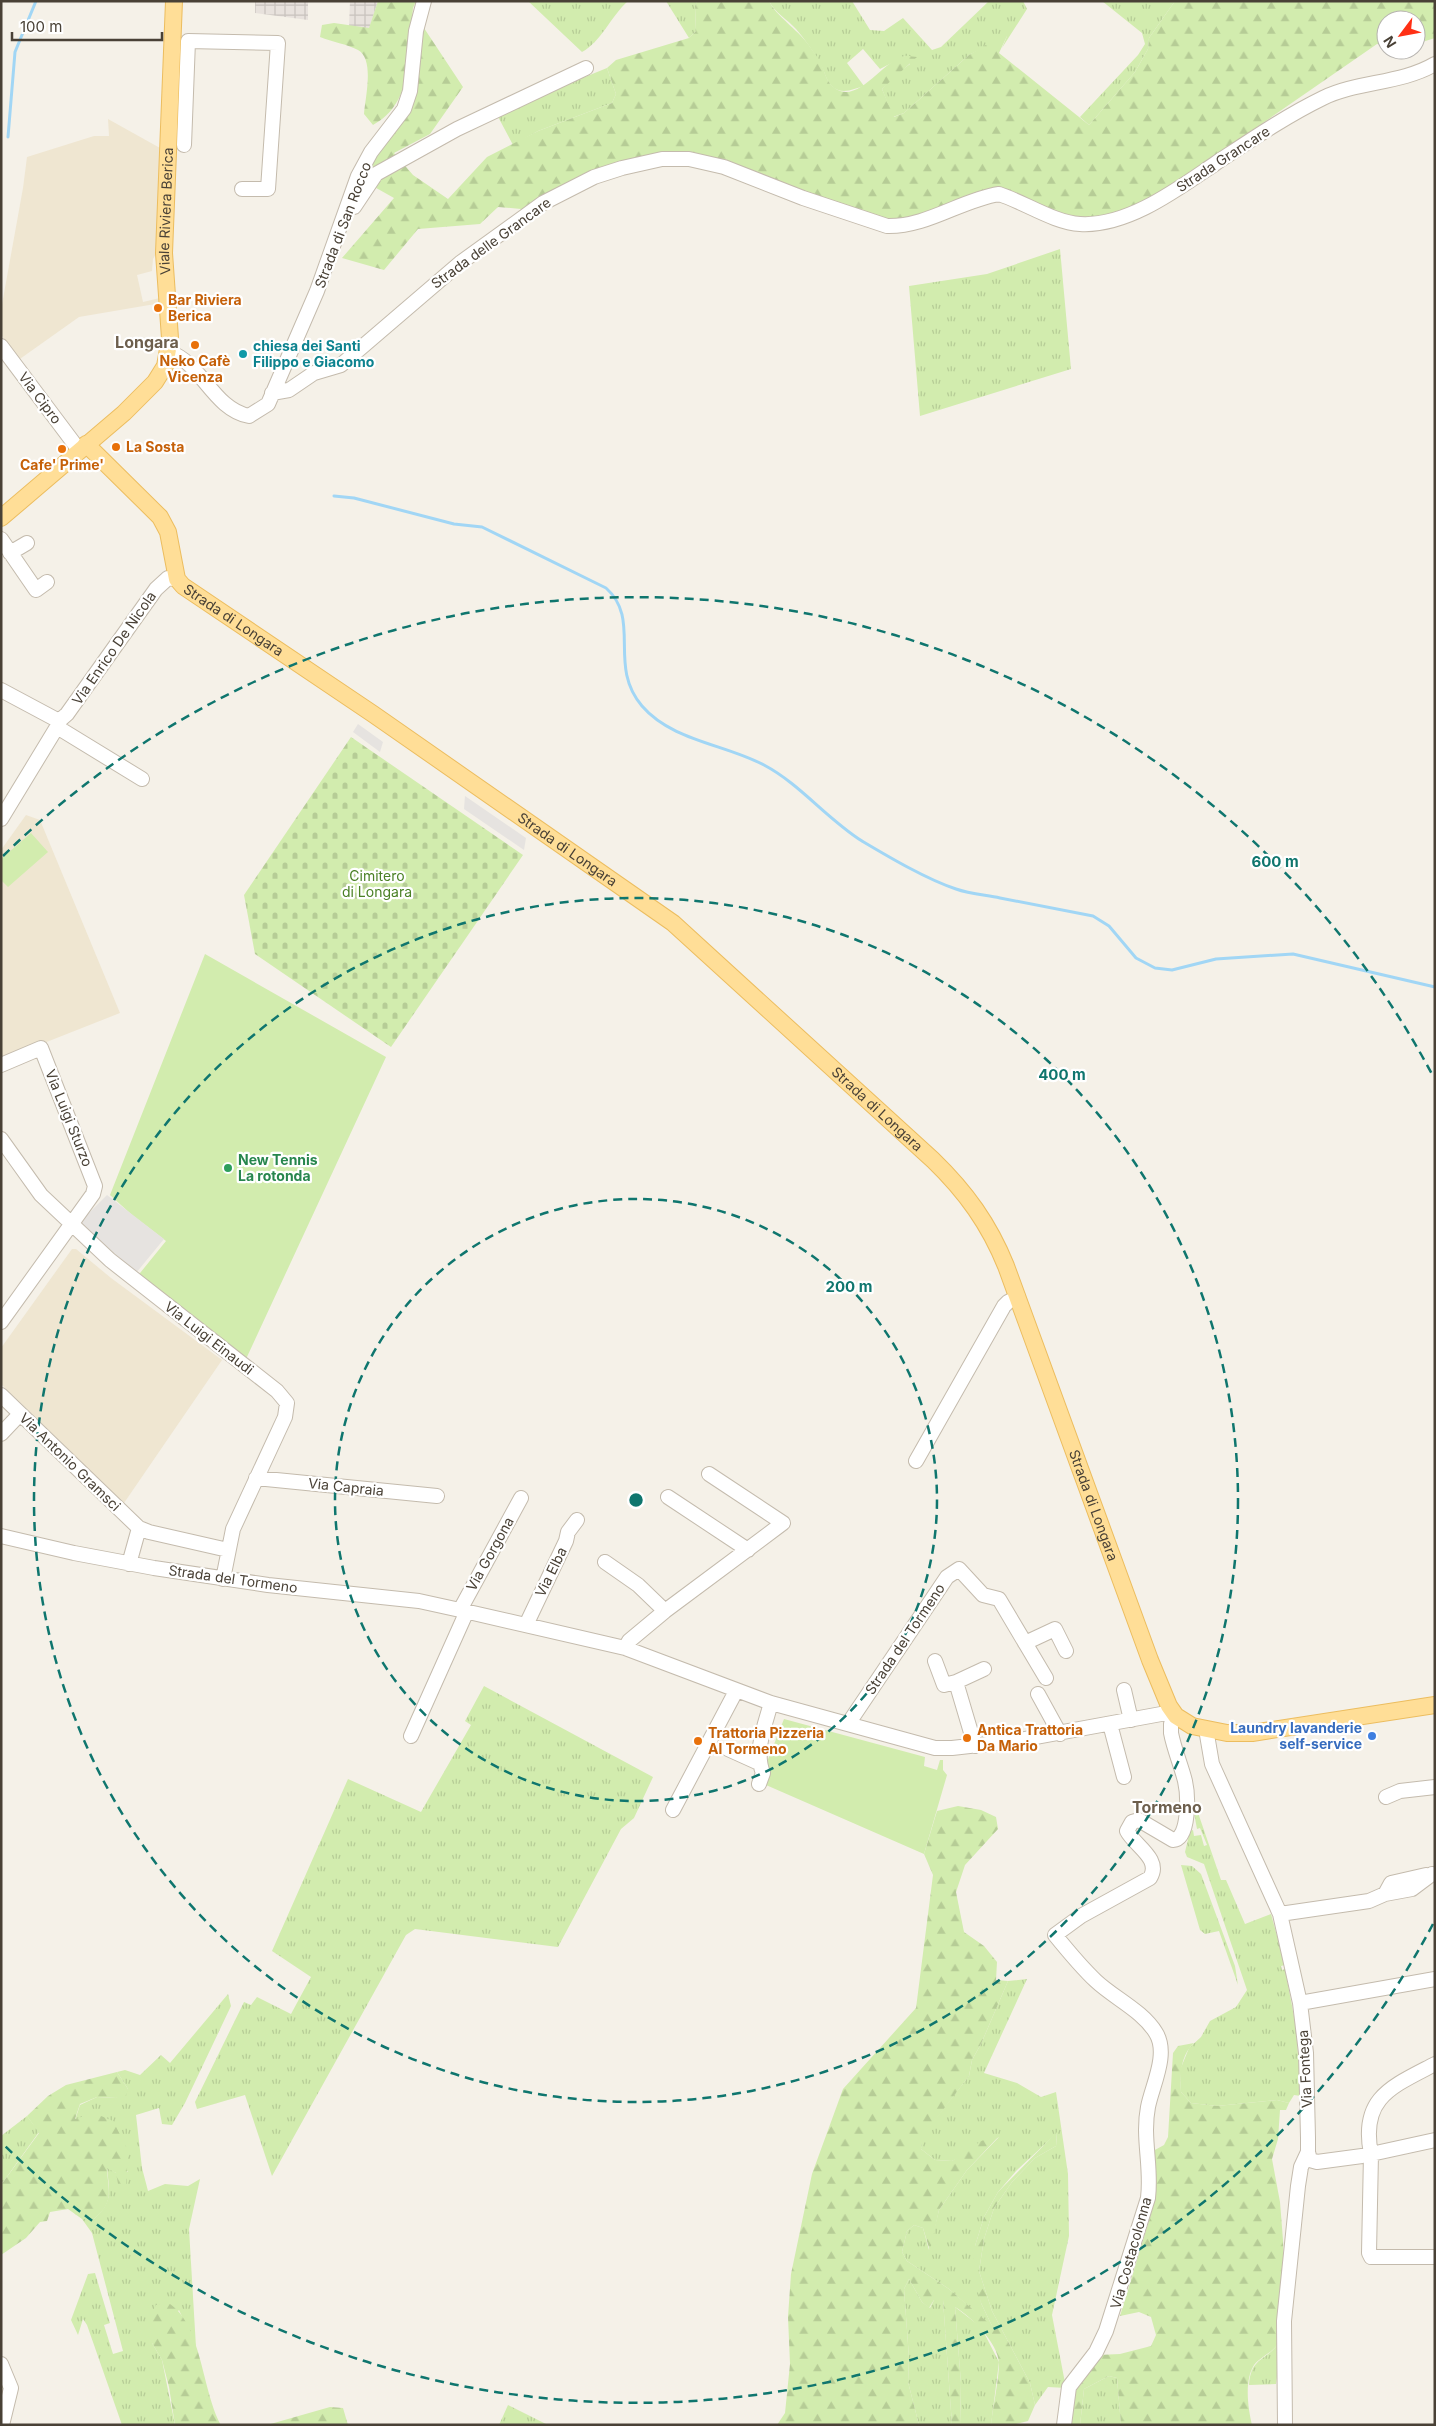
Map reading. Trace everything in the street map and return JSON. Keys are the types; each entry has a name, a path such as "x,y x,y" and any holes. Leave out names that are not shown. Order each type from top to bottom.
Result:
{"main road":[{"name":"Viale Riviera Berica","path":"1,518 33,493 82,447 138,400 165,366 169,352 170,322 164,253 180,41 174,1"},
{"name":"Strada di Longara","path":"82,447 160,517 168,532 177,580 673,923 958,1184 977,1208 993,1235 1018,1298 1150,1660 1174,1714"},
{"path":"1174,1714 1187,1724 1206,1729 1252,1733 1435,1706"}],"street":[{"name":"Strada di San Rocco","path":"272,393 317,290 358,176 371,152 404,109 410,91 416,31 424,1"},
{"name":"Viale Riviera Berica","path":"180,41 184,145"},
{"path":"180,41 278,43 268,189 242,189"},
{"name":"Strada Grancare","path":"1010,198 1076,224 1096,223 1127,215 1161,199 1274,125 1325,97 1368,84 1407,76 1435,64"},
{"path":"339,229 376,174 457,130 586,68"},
{"name":"Strada delle Grancare","path":"272,393 289,390 314,373 341,365 460,263 543,203 594,177 622,168 662,159 689,159 724,167 803,198 887,226 900,226 920,221 986,196 999,194 1010,198"},
{"name":"Via Cipro","path":"1,346 82,447"},
{"path":"169,352 181,356 226,405 240,414 249,416 258,412 268,404 272,393"},
{"path":"1,539 36,590 47,582"},
{"path":"10,553 27,543"},
{"name":"Via Enrico De Nicola","path":"1,819 58,724 156,589 168,578 177,580"},
{"path":"1,690 58,724 142,779"},
{"name":"Via Luigi Sturzo","path":"1,1065 41,1048 95,1182 93,1194 71,1224"},
{"name":"Via Luigi Einaudi","path":"1,1139 41,1195 110,1260 284,1397 287,1409 285,1417 233,1529 223,1579"},
{"path":"1,1322 71,1224"},
{"path":"916,1461 1004,1306 1018,1298"},
{"name":"Via Antonio Gramsci","path":"1,1395 139,1528 228,1550"},
{"path":"1,1434 20,1414"},
{"path":"625,1648 629,1641 665,1611 783,1523 709,1474"},
{"name":"Via Capraia","path":"256,1478 437,1496"},
{"path":"668,1497 748,1550"},
{"name":"Via Gorgona","path":"464,1611 521,1498"},
{"name":"Via Elba","path":"526,1625 566,1541 568,1532 577,1520"},
{"path":"129,1564 139,1528"},
{"name":"Strada del Tormeno","path":"1,1536 129,1564 223,1579 419,1601 526,1625 625,1648 771,1703 935,1748 975,1746 1060,1734 1131,1720 1174,1714"},
{"path":"605,1562 638,1585 665,1611"},
{"name":"Strada del Tormeno","path":"848,1724 947,1577 958,1569 983,1595 999,1599 1046,1678"},
{"path":"410,1736 464,1611"},
{"path":"1025,1643 1056,1629 1066,1651"},
{"path":"935,1661 944,1685 956,1682 984,1669"},
{"path":"956,1682 975,1746"},
{"path":"1124,1690 1131,1720"},
{"path":"673,1810 736,1691"},
{"path":"1038,1694 1060,1734"},
{"path":"759,1784 763,1773 759,1763 760,1745 771,1703"},
{"name":"Via Costacolonna","path":"1064,2425 1069,2387 1096,2352 1104,2337 1117,2302 1148,2198 1151,2178 1145,2142 1146,2124 1161,2048 1156,2032 1141,2016 1094,1979 1055,1936 1081,1916 1150,1878 1152,1874 1146,1851 1127,1831 1132,1822 1139,1820 1173,1840 1179,1840 1182,1836 1186,1817 1185,1782 1170,1733 1170,1724 1174,1714"},
{"path":"1110,1724 1124,1777"},
{"name":"Via Fontega","path":"1206,1729 1212,1764 1280,1914 1300,2003 1308,2087 1308,2152 1301,2167 1298,2186 1284,2321 1285,2425"},
{"path":"728,1749 759,1763"},
{"path":"1386,1796 1400,1791 1435,1787"},
{"path":"1280,1914 1369,1901 1385,1894 1412,1889 1433,1874"},
{"path":"1300,2003 1435,1979"},
{"path":"1435,2064 1411,2077 1378,2100 1369,2119 1368,2141 1371,2154 1369,2253 1371,2257 1435,2257"},
{"path":"1308,2152 1310,2160 1316,2162 1371,2154 1435,2140"},
{"path":"1,2364 11,2388 2,2425"}],"shaded area":[{"path":"255,1 308,1 308,20 255,13"},
{"path":"350,1 378,1 369,29 349,26"},
{"path":"108,119 160,148 157,252 153,259 152,271 137,275 143,302 160,298 161,303 79,317 17,361 1,334 1,310 27,157 94,136 109,136"},
{"path":"358,724 383,742 380,752 353,732"},
{"path":"465,796 526,838 524,850 464,809"},
{"path":"26,815 40,820 120,1013 1,1060 1,850"},
{"path":"107,1195 164,1239 136,1273 80,1222"},
{"path":"72,1249 76,1249 111,1278 222,1360 124,1503 1,1384 1,1348"}],"green space":[{"path":"378,1 416,1 413,8 410,57 403,89 387,115 373,125 364,114 368,70 363,55 354,48 320,37 322,25 334,23 369,28"},
{"path":"528,1 628,1 595,42 582,52"},
{"path":"666,1 697,1 695,6 696,31 689,38"},
{"path":"697,1 769,1 776,12 808,44 821,63 830,84 836,89 845,92 854,91 862,86 897,59 906,56 917,57 882,89 894,117 904,113 969,55 1003,35 1007,36 999,53 1089,125 1135,72 1148,49 1149,38 1175,1 1435,1 1435,38 1426,41 1426,10 1376,10 1376,45 1159,195 1095,226 1011,195 925,217 881,222 732,167 642,163 525,214 521,209 498,207 480,224 418,229 384,270 342,258 394,198 362,180 375,152 415,94 422,25 463,87 430,134 394,153 413,175 448,199 487,157 538,131 612,103 616,94 607,68 616,60 689,38 696,31 695,6"},
{"path":"769,1 852,1 870,30 884,31 903,18 932,50 941,47 989,1 1023,1 1027,9 1002,48 1007,36 969,55 904,113 893,117 882,89 894,76 910,64 905,56 880,69 863,49 847,63 864,86 848,91 838,90 828,81 819,61 793,25 774,9"},
{"path":"1102,1 1175,1 1149,38 1148,49 1135,72 1089,125 1080,117 1138,55 1145,44 1142,33"},
{"path":"607,68 616,94 612,103 538,131 513,145 496,113"},
{"path":"1060,249 1071,369 920,416 909,286 987,274"},
{"name":"Cimitero di Longara","path":"351,737 523,855 391,1047 255,954 244,895"},
{"path":"31,833 48,852 8,887 1,880 1,859"},
{"name":"New Tennis La rotonda","path":"205,954 386,1057 246,1359 136,1278 166,1241 110,1195"},
{"path":"484,1686 653,1777 634,1818 621,1829 558,1947 415,1929 406,1935 272,2176 245,2095 197,2109 195,2102 244,2002 251,2005 257,1997 291,2014 311,1977 272,1951 348,1779 421,1812 471,1725 465,1721"},
{"path":"784,1719 925,1757 924,1766 937,1770 940,1760 943,1760 943,1770 947,1775 924,1854 759,1782"},
{"path":"1194,1801 1221,1880 1226,1880 1245,1924 1271,1914 1285,1965 1281,1966 1282,1970 1285,1969 1296,2027 1301,2096 1294,2095 1289,2103 1277,2100 1217,2106 1191,2103 1181,2092 1180,2070 1189,2048 1201,2037 1210,2021 1236,2007 1247,1990 1204,1864 1187,1857 1185,1852 1190,1831 1193,1830 1194,1836 1201,1835 1204,1846 1207,1845 1200,1828 1197,1829 1194,1813 1189,1814"},
{"path":"958,1806 981,1810 996,1817 998,1829 965,1865 956,1892 964,1932 984,1946 997,1962 996,1980 1008,1981 981,2044 972,2060 969,2076 923,2136 921,2149 935,2160 952,2161 981,2141 1000,2135 967,2170 939,2210 930,2251 923,2228 914,2225 907,2231 902,2252 907,2261 949,2289 992,2326 981,2303 972,2271 975,2246 984,2217 998,2192 1057,2132 1056,2146 1035,2158 1012,2182 994,2208 984,2239 979,2271 992,2311 1030,2383 1035,2405 1028,2421 1012,2425 991,2425 999,2370 998,2355 983,2331 969,2317 955,2307 961,2383 960,2425 952,2425 943,2300 934,2300 929,2308 922,2302 909,2279 904,2289 909,2358 908,2382 919,2425 777,2425 785,2413 790,2364 788,2317 791,2274 812,2174 843,2089 916,2008 933,1875 924,1854 937,1811"},
{"path":"1181,1865 1192,1866 1201,1874 1235,1966 1238,1985 1219,1931 1205,1934 1200,1930"},
{"path":"1027,1979 984,2073 1017,2083 1041,2097 1056,2092 1068,2174 1069,2236 1052,2315 1066,2388 1048,2387 1035,2405 1030,2383 992,2311 979,2271 984,2239 994,2208 1012,2182 1035,2158 1056,2146 1057,2133 1017,2170 998,2192 984,2217 975,2246 981,2303 993,2328 949,2289 907,2261 902,2252 907,2231 914,2225 923,2228 929,2250 939,2210 967,2170 999,2137 952,2161 935,2160 921,2149 922,2136 969,2076 972,2060 981,2044 1008,1981"},
{"path":"228,1994 231,2006 185,2103 172,2125 162,2124 159,2108 136,2115 142,2168 148,2191 165,2184 188,2186 200,2179 189,2229 196,2347 179,2310 152,2343 162,2360 175,2425 122,2425 87,2325 83,2319 78,2335 71,2320 88,2274 95,2273 110,2323 104,2325 113,2354 123,2351 92,2233 82,2219 94,2219 105,2207 109,2195 107,2167 116,2173 128,2172 75,2120 80,2105 97,2097 116,2098 128,2089 117,2072 125,2070 140,2075 161,2055 170,2063"},
{"path":"1194,2043 1183,2060 1181,2079 1181,2092 1191,2103 1217,2106 1277,2100 1289,2103 1286,2110 1280,2110 1278,2139 1272,2159 1280,2202 1284,2270 1278,2344 1254,2365 1251,2371 1248,2395 1252,2425 1121,2425 1117,2378 1109,2376 1084,2389 1080,2425 1071,2425 1074,2386 1098,2355 1120,2354 1151,2346 1156,2335 1151,2317 1139,2312 1120,2316 1151,2214 1156,2184 1153,2151 1164,2145 1168,2137 1173,2053 1178,2046"},
{"path":"117,2072 128,2089 126,2096 116,2098 97,2097 80,2104 75,2119 94,2113 113,2121 128,2150 126,2190 119,2189 116,2173 107,2168 108,2201 101,2213 94,2219 82,2219 68,2209 50,2212 47,2221 40,2222 26,2238 1,2255 1,2185 39,2133 27,2116 48,2096 66,2085"},
{"path":"27,2116 39,2132 1,2185 1,2136"},
{"path":"909,2279 922,2302 930,2308 934,2300 943,2300 952,2425 919,2425 908,2382 909,2358 904,2289"},
{"path":"170,2304 181,2314 189,2327 221,2425 175,2425 169,2387 162,2360 152,2343 148,2321 156,2305"},
{"path":"955,2307 981,2327 999,2362 991,2425 960,2425 961,2383"},
{"path":"1278,2344 1279,2364 1276,2384 1249,2385 1250,2376 1256,2364"},
{"path":"1109,2376 1117,2378 1121,2425 1080,2425 1084,2389"},
{"path":"508,2405 548,2425 499,2425"},
{"path":"330,2407 343,2408 348,2425 267,2425"}],"waterway":[{"path":"8,137 15,52 36,1"},
{"path":"334,496 354,498 454,524 482,527 606,588 616,601 622,614 627,675 632,690 642,706 654,718 684,735 764,765 790,782 837,823 862,841 932,880 967,892 1093,916 1109,926 1136,958 1155,968 1172,970 1216,959 1293,954 1435,987"}],"place":[{"name":"Bar Riviera Berica","path":"158,308"},
{"name":"Neko Cafè Vicenza","path":"195,345"},
{"name":"chiesa dei Santi Filippo e Giacomo","path":"243,354"},
{"name":"La Sosta","path":"116,447"},
{"name":"Cafe' Prime'","path":"62,449"},
{"name":"New Tennis La rotonda","path":"228,1168"},
{"name":"Laundry lavanderie self-service","path":"1372,1736"},
{"name":"Antica Trattoria Da Mario","path":"967,1738"},
{"name":"Trattoria Pizzeria Al Tormeno","path":"698,1741"}],"district":[{"name":"Longara","path":"147,342"},
{"name":"Tormeno","path":"1167,1807"}]}
